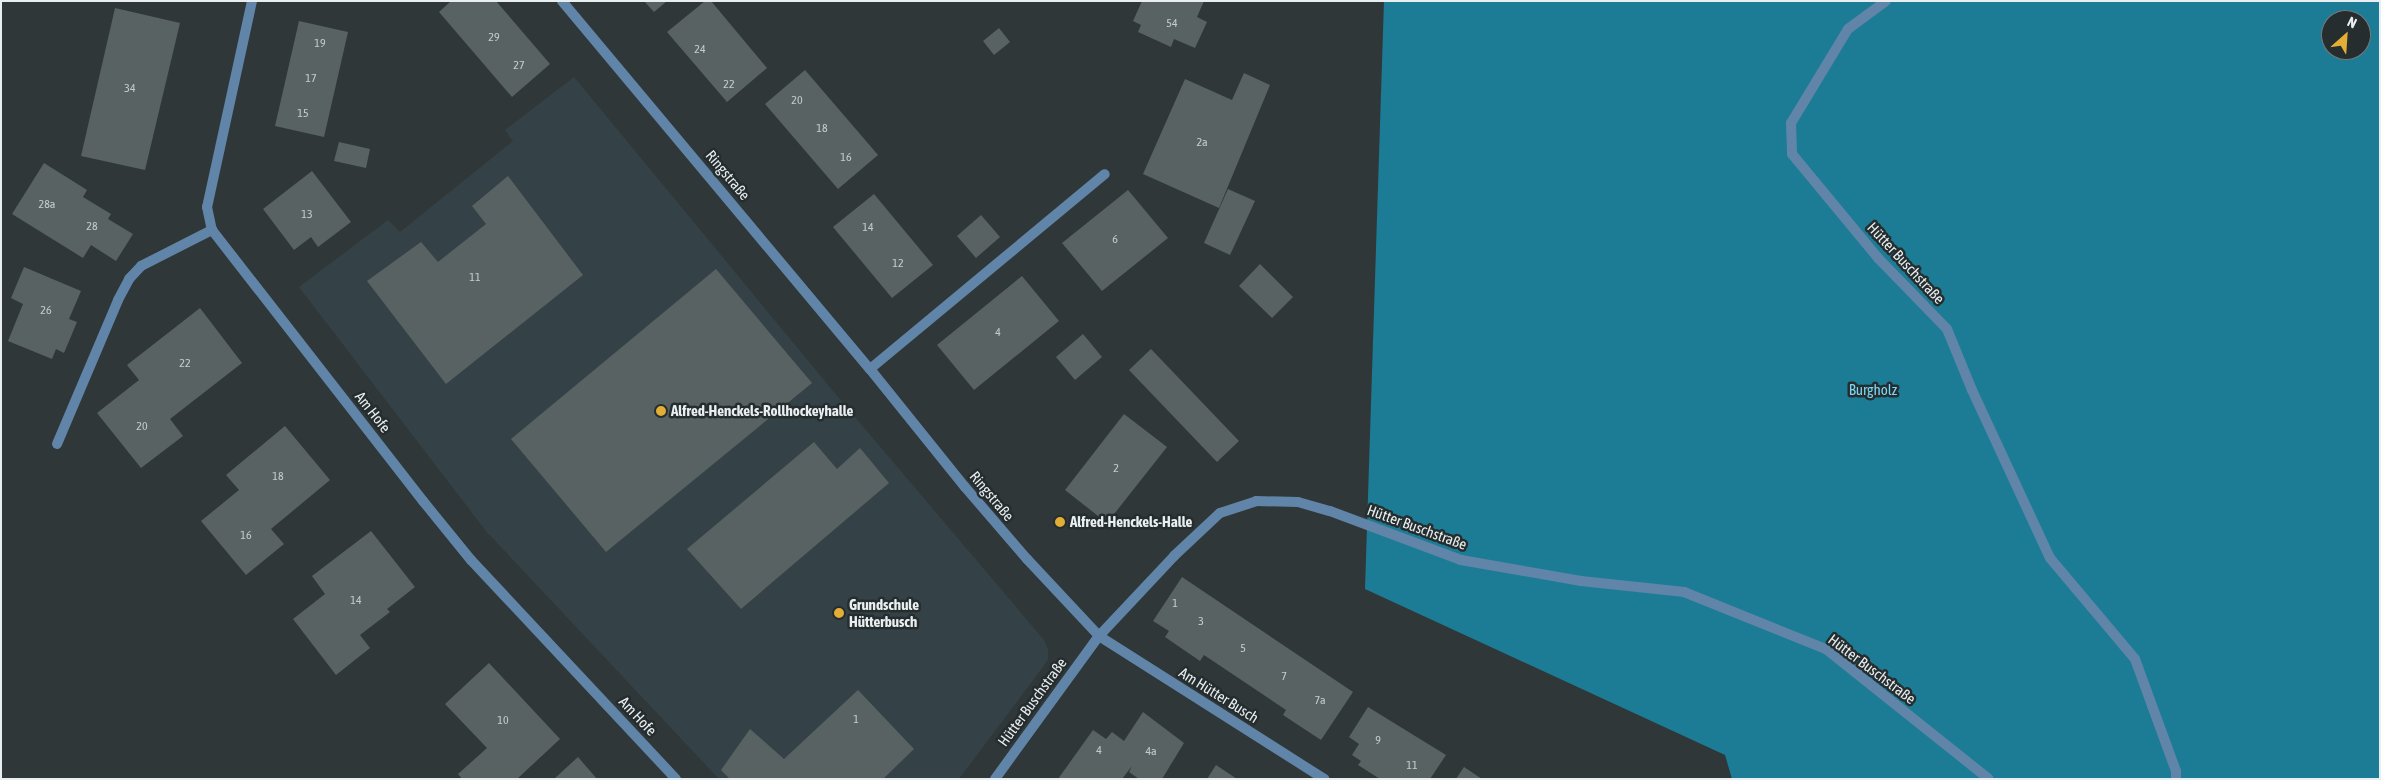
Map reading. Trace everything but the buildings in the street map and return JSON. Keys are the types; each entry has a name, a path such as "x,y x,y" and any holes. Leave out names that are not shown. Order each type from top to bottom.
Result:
{"street":[{"name":"Am Hofe","path":"252,1 207,207 212,230 471,560 676,779"},
{"name":"Ringstraße","path":"562,1 1027,559 1098,636"},
{"name":"Hütter Buschstraße","path":"1886,1 1848,29 1791,123 1792,154 1878,258 1947,329 1972,390 2050,558 2135,659 2176,771 2176,779"},
{"path":"870,369 1104,174"},
{"path":"57,444 118,300 129,279 141,266 212,230"},
{"name":"Hütter Buschstraße","path":"995,779 1098,636 1174,556 1220,513 1256,501 1298,502 1330,511 1461,560 1580,581 1684,592 1826,649 1989,779"},
{"name":"Am Hütter Busch","path":"1098,636 1324,779"}],"shaded area":[{"path":"574,77 838,397 1044,640 1048,649 1048,659 959,779 719,779 486,531 299,287 388,220 400,232 513,141 505,130"}],"green space":[{"name":"Burgholz","path":"1384,1 2380,1 2380,779 1732,779 1725,755 1365,589"}],"place":[{"name":"Alfred-Henckels-Rollhockeyhalle","path":"661,411"},
{"name":"Alfred-Henckels-Halle","path":"1060,522"},
{"name":"Grundschule Hütterbusch","path":"839,613"}]}
